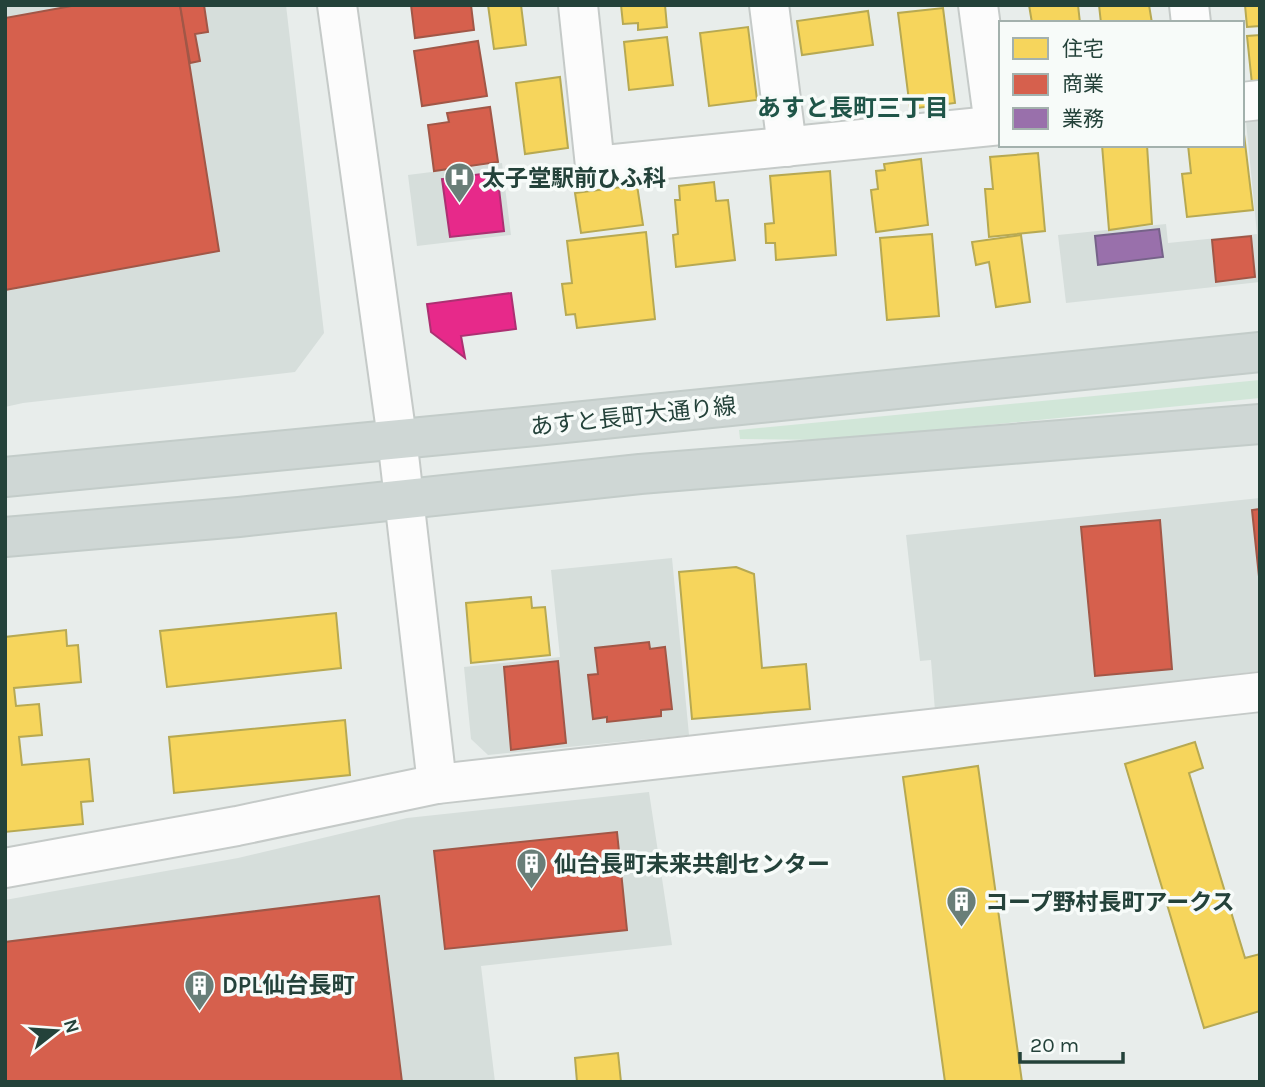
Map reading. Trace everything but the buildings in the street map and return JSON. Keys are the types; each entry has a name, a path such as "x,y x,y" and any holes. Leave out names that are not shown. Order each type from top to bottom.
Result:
{"main road":[{"name":"あすと長町大通り線","path":"5,477 1260,352"},
{"path":"5,537 239,517 654,473 1260,424"}],"street":[{"path":"337,5 397,438 437,785"},
{"path":"578,5 595,166 998,125 978,5"},
{"path":"769,5 787,146"},
{"path":"5,867 437,785 1260,692"}],"shaded area":[{"path":"5,5 286,5 324,333 295,372 5,407"},
{"path":"1260,119 1260,282 1066,303 1058,235 1166,224 1168,243 1257,234 1246,121"},
{"name":"太子堂駅前ひふ科","path":"502,163 511,235 417,246 408,175"},
{"path":"1260,498 1260,671 935,711 931,660 920,661 906,535"},
{"path":"672,558 689,735 488,755 471,739 464,667 560,657 551,570"},
{"path":"649,792 672,945 481,966 495,1082 5,1082 5,900 238,858 407,818"}],"green space":[{"path":"1260,380 1260,398 837,440 740,439 739,430"}],"place":[{"name":"太子堂駅前ひふ科","path":"459,205"},
{"name":"仙台長町未来共創センター","path":"531,891"},
{"name":"コープ野村長町アークス","path":"962,929"},
{"name":"DPL仙台長町","path":"199,1012"}],"district":[{"name":"あすと長町三丁目","path":"853,108"}]}
